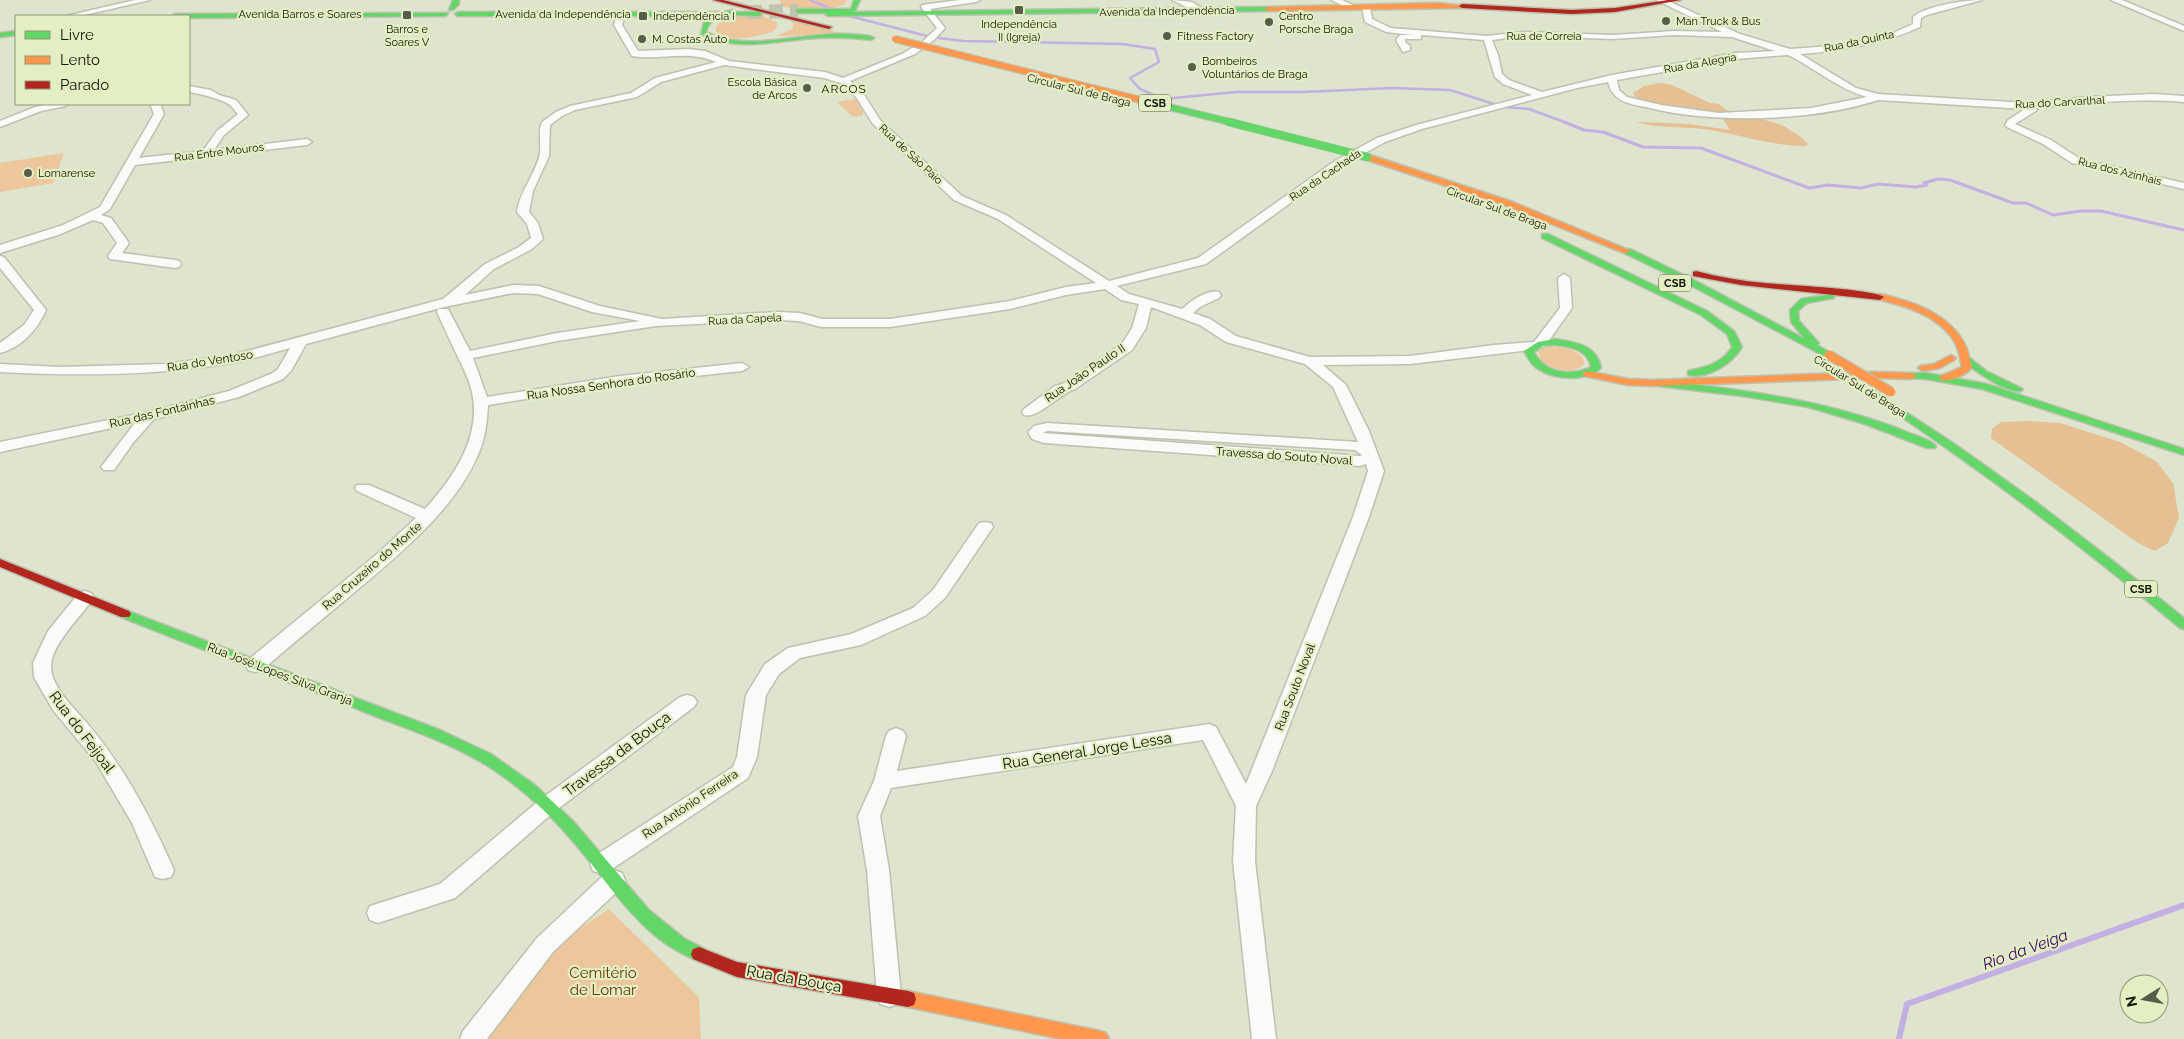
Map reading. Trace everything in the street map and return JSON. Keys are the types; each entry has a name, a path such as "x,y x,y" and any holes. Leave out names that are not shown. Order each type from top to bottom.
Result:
{"main road":[{"name":"Circular Sul de Braga","path":"716,0 871,38 890,40"},
{"name":"Avenida da Independência","path":"853,6 868,11 929,13 1202,12 1464,5 1572,12 1615,10 1678,0"},
{"name":"Avenida da Independência","path":"798,11 828,13 853,6 929,13"},
{"name":"Avenida da Independência","path":"455,9 481,14 645,13 713,16"},
{"name":"Avenida Barros e Soares","path":"190,16 425,14 455,9"},
{"name":"Circular Sul de Braga","path":"751,10 786,12 1430,176 1520,208 1646,260 1829,355 1917,408"},
{"path":"751,10 786,12"},
{"path":"713,16 710,28 711,33 728,39 747,40 767,37 781,32 788,27 788,24 783,20 751,10"},
{"name":"Avenida da Independência","path":"645,13 713,16 751,10"},
{"path":"713,16 703,33 713,39 724,41 746,42 818,36 871,38"},
{"path":"0,35 15,33"},
{"name":"Circular Sul de Braga","path":"1364,160 1439,186 1589,243 1701,296 1810,355 1932,432 2007,486 2097,554 2184,625"},
{"path":"1364,160 1368,167 1428,186 1480,206"},
{"path":"1538,232 1704,313 1731,333 1737,347 1730,359 1712,368 1691,373"},
{"path":"1646,260 1703,276 1742,284 1850,291 1892,300 1915,308 1940,322 1957,338 1966,358 1974,368 1985,376 2184,451"},
{"path":"1829,355 1799,329 1793,316 1794,310 1798,305 1813,298 1840,296 1875,300 1918,316 1940,331 1950,347 1951,358 1958,373 1973,383"},
{"path":"1595,359 1596,368 1586,374 1578,376 1558,374 1540,368 1533,363 1529,357 1529,351 1536,345 1555,342 1571,344 1582,348 1595,359 1618,370 1629,372 1738,373 1924,368 1937,366 1951,358"},
{"path":"1944,378 1958,373 1967,367 1966,358"},
{"path":"1924,368 1958,373 2018,389"},
{"path":"1586,374 1628,382 1750,393 1836,410 1913,438 2007,486"},
{"path":"1653,384 1875,374 1944,378 1973,383 2184,451"},
{"name":"Rua José Lopes Silva Granja","path":"0,563 363,706 478,754 548,805"},
{"name":"Rua da Bouça","path":"548,805 568,824 649,920 682,947 736,968 994,1015 1100,1039"}],"street":[{"path":"75,15 146,0"},
{"path":"844,81 857,74 893,62 929,41 941,28 925,7 976,0"},
{"path":"1176,0 1189,4 1202,12"},
{"path":"1335,0 1353,7"},
{"name":"Rua da Quinta","path":"1789,52 1830,49 1896,34 1917,25 1917,17 1924,13 1978,0"},
{"path":"2115,0 2184,29"},
{"path":"1663,1 1737,36 1789,52 1819,67 1853,90 1877,97"},
{"name":"Rua de Correia","path":"1366,7 1368,20 1389,30 1445,35 1488,38 1523,34 1613,37 1674,33 1737,36"},
{"name":"Rua de São Paio","path":"621,13 618,25 634,54 689,52 705,54 725,62 825,75 844,81 860,94 876,122 958,198 1002,217 1125,297 1205,322 1231,339 1310,360"},
{"path":"1406,50 1406,46 1400,40 1403,37 1445,35"},
{"path":"1488,38 1498,75 1506,82 1542,94"},
{"name":"Rua da Alegría","path":"1612,78 1736,56 1789,52"},
{"path":"443,307 477,275 496,262 532,246 537,239 532,223 523,212 523,197 543,160 545,124 572,108 634,95 658,80 725,62"},
{"path":"825,75 857,74"},
{"path":"1612,78 1615,91 1624,99 1661,108 1719,116 1811,111 1859,103 1877,97"},
{"name":"Rua da Cachada","path":"1108,285 1202,261 1339,163 1381,140 1419,127 1576,85 1612,78"},
{"path":"190,89 208,92 216,97 233,102 242,115 220,133 207,153"},
{"name":"Rua do Carvarlhal","path":"1877,97 2028,106 2154,97 2184,100"},
{"path":"0,124 38,109 57,105"},
{"path":"0,249 71,226 92,217 104,209 159,114 155,105"},
{"name":"Rua dos Azinhais","path":"2028,106 2032,110 2011,122 2010,125 2047,142 2070,158 2086,164 2183,186"},
{"name":"Rua Entre Mouros","path":"132,162 307,142"},
{"path":"92,217 107,220 123,243 114,256 174,264"},
{"path":"0,260 40,310 36,321 20,338 0,349"},
{"path":"1310,360 1410,360 1494,348 1536,345 1566,308 1564,278"},
{"name":"Rua da Capela","path":"443,307 513,289 539,290 597,309 662,323 778,316 800,318 821,323 890,323 1010,305 1066,291 1108,285"},
{"path":"1184,314 1196,304 1215,294"},
{"name":"Rua João Paulo II","path":"1029,412 1127,347 1139,328 1146,302"},
{"name":"Rua do Ventoso","path":"0,368 61,371 165,368 233,359 276,349 302,340 443,307"},
{"name":"Rua Cruzeiro do Monte","path":"255,665 381,561 428,517 453,485 474,450 481,421 481,402 474,378 443,307"},
{"path":"464,356 543,339 662,323"},
{"path":"1550,326 1571,344"},
{"name":"Rua das Fontainhas","path":"0,446 149,416 234,394 278,376 284,371 302,340"},
{"path":"1476,352 1510,355 1533,363"},
{"name":"Rua Souto Noval","path":"1264,1039 1244,861 1246,806 1262,771 1361,517 1376,471 1362,431 1339,385 1310,360"},
{"name":"Rua Nossa Senhora do Rosário","path":"481,402 620,380 742,367"},
{"path":"110,466 128,440 149,416"},
{"name":"Travessa do Souto Noval","path":"1156,440 1044,439 1037,436 1035,432 1039,428 1047,427 1156,440 1261,447 1360,461 1368,459 1370,455"},
{"path":"363,488 428,517"},
{"name":"Rua António Ferreira","path":"472,1039 545,945 607,872 741,772 747,757 756,694 772,669 795,653 854,640 919,612 938,594 985,527"},
{"name":"Rua do Feijoal","path":"84,597 57,631 42,663 42,677 60,706 103,756 142,820 163,870"},
{"name":"Travessa da Bouça","path":"548,805 686,702"},
{"name":"Rua General Jorge Lessa","path":"884,781 1209,732 1246,806"},
{"path":"890,996 878,870 869,816 884,781 896,736"},
{"path":"378,913 447,891 548,805"}],"green space":[{"path":"780,0 847,0 846,3 832,8 804,10 781,5"},
{"path":"761,15 778,23 774,31 752,37 735,38 720,35 715,30 721,20 726,18"},
{"path":"790,20 845,34 776,36 792,29 794,24"},
{"path":"856,99 863,108 859,109 863,110 863,115 853,117 837,102"},
{"name":"Lomarense","path":"64,153 53,183 0,192 0,163"},
{"path":"1548,347 1573,351 1581,356 1584,364 1574,370 1563,370 1542,363 1538,351"},
{"name":"Cemitério de Lomar","path":"609,909 699,997 701,1039 479,1039 546,951"}],"shaded area":[{"path":"1661,83 1672,85 1710,103 1719,104 1730,113 1782,125 1801,137 1808,144 1806,146 1780,144 1704,129 1636,122 1689,124 1730,130 1724,120 1706,112 1640,104 1633,93 1644,86"},
{"path":"2001,422 2060,423 2120,442 2156,461 2173,483 2179,518 2168,543 2155,551 2138,543 1991,438 1992,429"}],"waterway":[{"path":"810,0 829,8"},
{"path":"849,16 927,36"},
{"path":"939,38 963,41 1123,44 1155,49 1159,62 1130,78 1140,89 1163,99 1236,92 1303,92 1392,88 1450,90 1494,104"},
{"path":"1505,107 1529,109 1567,123"},
{"path":"1564,122 1584,130 1603,132 1643,147 1701,148 1809,188 1828,185 1861,188 1878,184 1916,187 1927,185 1924,183 1938,179 1950,180 2013,203 2026,203 2053,215 2081,211 2101,211 2184,230"},
{"name":"Rio da Veiga","path":"1899,1039 1907,1004 2184,905"}],"tunnel":[{"path":"748,12 798,11"}],"traffic: fast":[{"path":"451,9 456,4 456,0"},
{"path":"828,14 853,10 857,0"},
{"path":"828,14 1268,9"},
{"path":"798,11 845,11"},
{"path":"733,12 713,17 706,23 703,33 729,43 744,44 817,36 871,38"},
{"path":"190,16 446,14"},
{"path":"458,14 759,14"},
{"path":"0,35 15,33"},
{"path":"1149,102 1367,157"},
{"path":"1545,236 1704,313 1731,333 1737,347 1729,359 1718,366 1691,373"},
{"path":"1627,251 1691,282 1829,355"},
{"path":"1814,343 1795,322 1794,310 1804,301 1831,296"},
{"path":"1555,342 1569,344 1588,351 1595,361 1596,368 1578,374 1558,374 1548,371 1533,360 1529,351 1541,344 1555,342"},
{"path":"1966,358 1983,373 2018,389"},
{"path":"1912,376 1926,376 1984,386 2184,452"},
{"path":"1653,383 1742,393 1808,404 1869,422 1931,446"},
{"path":"1872,393 1993,475 2071,533 2184,625"},
{"path":"125,614 436,734 486,758 519,781 559,816 643,915 679,944 699,954"}],"traffic: slow":[{"path":"1268,9 1462,6"},
{"path":"895,39 1149,102"},
{"path":"1367,157 1507,203 1627,251"},
{"path":"1880,297 1901,302 1924,311 1943,323 1951,331 1960,343 1967,367 1964,371 1944,378"},
{"path":"1829,355 1891,392"},
{"path":"1923,368 1937,366 1951,358"},
{"path":"1587,374 1628,382 1653,383 1875,375 1912,376"},
{"path":"908,999 1100,1039"}],"traffic: jam":[{"path":"716,0 829,27"},
{"path":"1462,6 1572,12 1615,10 1678,0"},
{"path":"1696,274 1741,283 1880,297"},
{"path":"0,563 125,614"},
{"path":"699,954 737,969 908,999"}],"place":[{"name":"Independência II (Igreja)","path":"1019,10"},
{"name":"Barros e Soares V","path":"407,15"},
{"name":"Independência I","path":"643,16"},
{"name":"Man Truck & Bus","path":"1666,21"},
{"name":"Centro Porsche Braga","path":"1269,22"},
{"name":"Fitness Factory","path":"1167,36"},
{"name":"M. Costas Auto","path":"642,39"},
{"name":"Bombeiros Voluntários de Braga","path":"1192,67"},
{"name":"Escola Básica de Arcos","path":"807,88"},
{"name":"Lomarense","path":"28,173"}],"district":[{"name":"ARCOS","path":"844,89"}]}
